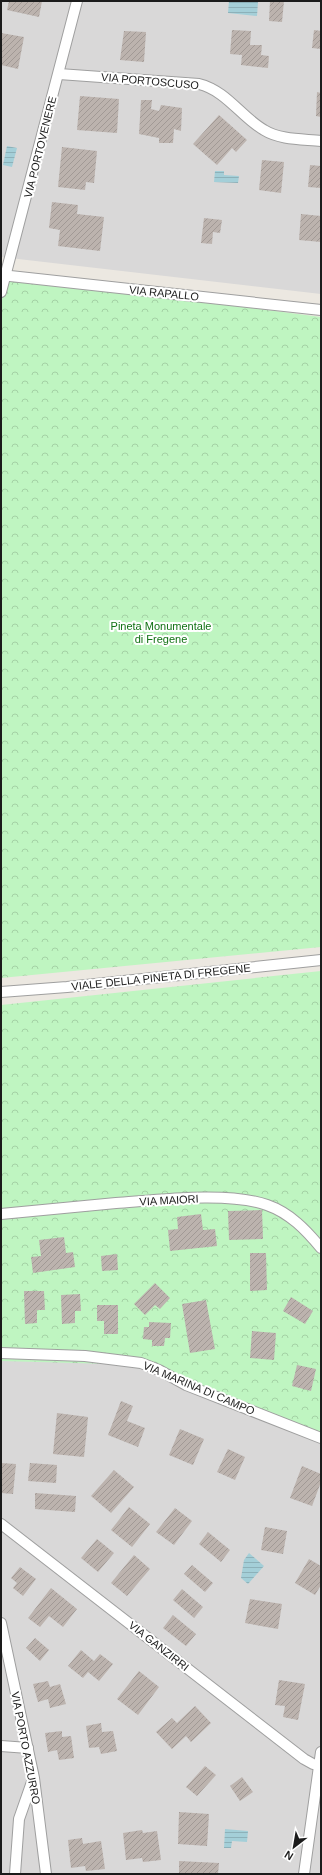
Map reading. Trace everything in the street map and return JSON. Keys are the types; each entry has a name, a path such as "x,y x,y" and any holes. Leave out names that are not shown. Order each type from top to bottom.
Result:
{"street":[{"name":"VIA PORTOVENERE","path":"1,292 77,1"},
{"name":"VIA PORTOSCUSO","path":"59,74 199,84 218,92 260,128 270,134 321,141"},
{"name":"VIA RAPALLO","path":"4,276 321,310"},
{"name":"VIALE DELLA PINETA DI FREGENE","path":"1,992 67,987 321,960"},
{"name":"VIA MAIORI","path":"1,1214 163,1199 221,1199 254,1201 267,1204 287,1215 304,1229 321,1248"},
{"name":"VIA MARINA DI CAMPO","path":"1,1353 85,1356 141,1363 159,1370 186,1385 321,1438"},
{"name":"VIA GANZIRRI","path":"1,1524 304,1759 320,1766"},
{"name":"VIA PORTO AZZURRO","path":"1,1623 34,1778 46,1874"},
{"path":"1,1746 28,1748"},
{"path":"304,1874 321,1752"},
{"path":"15,1874 19,1819 34,1778"}],"shaded area":[{"path":"1,1 321,1 321,294 1,257"},
{"path":"1,1215 321,1248 321,1874 1,1874"}],"green space":[{"name":"Pineta Monumentale di Fregene","path":"6,276 321,317 321,947 1,978 1,292"},
{"path":"321,971 321,1242 299,1218 276,1204 175,1194 87,1201 1,1211 1,1005"},
{"path":"221,1199 267,1204 321,1248 321,1436 147,1365 1,1361 1,1217"}],"water":[{"path":"229,1 258,2 257,16 228,13"},
{"path":"7,146 17,148 12,167 3,165"},
{"path":"215,171 224,171 224,175 239,176 238,183 214,182"},
{"path":"249,1553 264,1566 248,1584 241,1578 244,1560"},
{"path":"225,1829 248,1831 247,1842 232,1841 231,1848 224,1848"}],"building":[{"path":"9,1 42,1 39,17 7,10"},
{"path":"270,1 284,1 282,22 269,21"},
{"path":"232,30 251,31 250,45 262,45 261,55 269,56 268,68 241,65 242,55 230,54"},
{"path":"314,30 321,31 321,49 312,48"},
{"path":"124,31 146,32 144,62 120,60"},
{"path":"1,33 24,37 18,69 1,65"},
{"path":"317,92 321,93 321,117 316,116"},
{"path":"80,96 119,99 117,133 77,130"},
{"path":"141,100 152,100 151,109 159,111 161,105 182,108 181,131 174,129 173,143 159,143 159,138 139,134"},
{"path":"219,115 247,140 236,152 232,148 217,165 193,144"},
{"path":"62,147 97,151 94,183 86,182 85,190 58,187"},
{"path":"262,160 284,162 281,193 259,190"},
{"path":"310,165 321,166 321,188 308,187"},
{"path":"52,202 78,205 77,214 104,217 100,251 58,246 60,230 49,228"},
{"path":"301,214 321,216 321,242 299,240"},
{"path":"204,218 222,220 220,233 213,232 212,244 201,243"},
{"path":"262,1210 263,1239 229,1240 228,1211"},
{"path":"201,1214 203,1230 215,1229 217,1246 170,1251 168,1230 178,1229 177,1217"},
{"path":"64,1237 66,1253 73,1252 75,1267 33,1273 31,1257 41,1256 39,1240"},
{"path":"250,1253 266,1253 267,1290 250,1291"},
{"path":"117,1254 118,1270 102,1271 101,1256"},
{"path":"155,1283 170,1298 160,1309 155,1305 145,1315 134,1304"},
{"path":"24,1291 44,1291 45,1310 37,1310 37,1323 25,1324"},
{"path":"80,1294 81,1311 75,1311 75,1323 62,1324 61,1295"},
{"path":"291,1297 313,1311 305,1324 283,1311"},
{"path":"206,1300 215,1349 190,1353 182,1304"},
{"path":"97,1305 118,1305 118,1334 104,1334 104,1321 97,1321"},
{"path":"149,1322 171,1323 170,1338 165,1338 164,1346 152,1346 152,1340 143,1339 144,1327 149,1327"},
{"path":"252,1331 276,1333 274,1360 250,1358"},
{"path":"297,1365 316,1369 311,1391 292,1386"},
{"path":"121,1401 133,1406 127,1421 145,1428 138,1447 108,1435"},
{"path":"57,1413 88,1417 84,1457 53,1454"},
{"path":"180,1429 204,1439 193,1465 169,1455"},
{"path":"228,1449 245,1457 235,1480 217,1472"},
{"path":"1,1463 16,1464 13,1494 1,1493"},
{"path":"30,1463 57,1465 56,1483 28,1481"},
{"path":"302,1466 321,1474 321,1482 312,1506 290,1498"},
{"path":"114,1470 134,1487 111,1513 91,1496"},
{"path":"35,1493 76,1496 75,1512 35,1509"},
{"path":"129,1507 150,1524 132,1547 111,1530"},
{"path":"175,1508 192,1521 174,1545 156,1532"},
{"path":"265,1527 287,1531 283,1554 261,1550"},
{"path":"208,1532 230,1550 221,1562 199,1544"},
{"path":"97,1539 114,1553 98,1572 81,1558"},
{"path":"134,1555 150,1569 127,1596 111,1583"},
{"path":"309,1559 321,1566 321,1585 315,1595 295,1583"},
{"path":"192,1565 213,1583 205,1592 184,1574"},
{"path":"20,1567 36,1579 23,1596 13,1588 17,1583 11,1578"},
{"path":"51,1588 77,1609 63,1627 49,1616 40,1627 28,1618"},
{"path":"182,1589 203,1607 194,1618 173,1600"},
{"path":"250,1599 282,1604 278,1629 245,1623"},
{"path":"173,1615 196,1634 186,1646 163,1628"},
{"path":"35,1638 49,1650 40,1661 26,1648"},
{"path":"81,1650 94,1661 100,1654 113,1664 99,1681 88,1672 83,1678 68,1666"},
{"path":"139,1671 159,1687 138,1715 117,1699"},
{"path":"279,1680 305,1684 298,1720 283,1717 285,1706 275,1705"},
{"path":"48,1681 50,1687 60,1684 66,1704 50,1708 48,1699 38,1702 33,1684"},
{"path":"195,1706 211,1723 191,1742 186,1736 172,1749 156,1732 172,1718 177,1723"},
{"path":"101,1723 102,1732 113,1731 117,1751 101,1754 99,1747 89,1748 86,1726"},
{"path":"62,1731 62,1737 71,1736 74,1758 59,1760 57,1750 48,1752 45,1733"},
{"path":"205,1766 216,1775 197,1796 186,1787"},
{"path":"242,1777 253,1792 240,1801 230,1786"},
{"path":"179,1812 209,1814 207,1846 178,1844"},
{"path":"142,1830 143,1833 157,1831 161,1860 143,1862 142,1858 126,1860 123,1833"},
{"path":"82,1838 83,1844 101,1841 105,1869 86,1871 85,1866 71,1868 68,1840"},
{"path":"179,1861 219,1863 218,1874 179,1874"}]}
